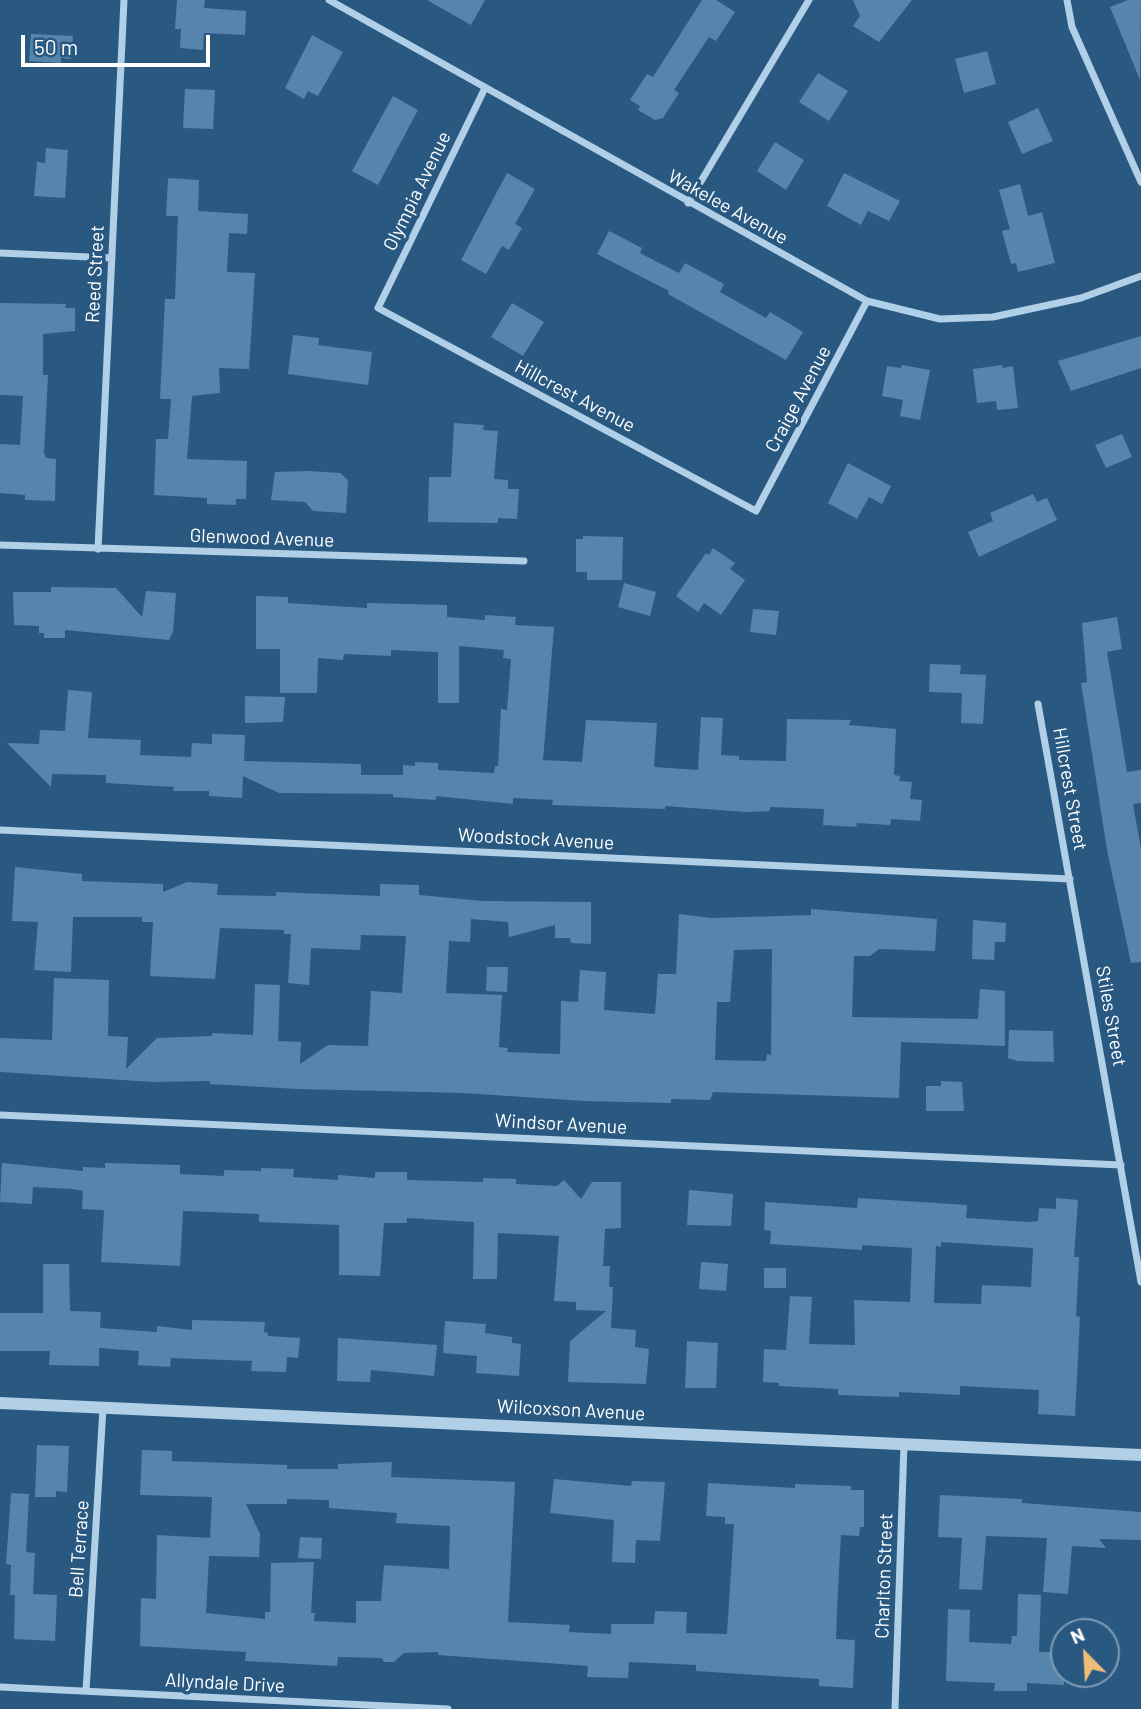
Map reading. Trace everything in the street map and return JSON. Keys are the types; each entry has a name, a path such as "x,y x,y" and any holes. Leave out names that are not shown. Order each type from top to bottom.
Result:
{"street":[{"name":"Reed Street","path":"98,549 124,0"},
{"name":"Wakelee Avenue","path":"329,0 867,301 940,319 993,317 1081,298 1141,276"},
{"path":"688,203 808,0"},
{"path":"1067,0 1072,27 1141,182"},
{"name":"Olympia Avenue","path":"378,308 485,88"},
{"path":"0,253 112,258"},
{"name":"Craige Avenue","path":"756,511 867,301"},
{"name":"Hillcrest Avenue","path":"378,308 756,511"},
{"name":"Glenwood Avenue","path":"0,545 524,561"},
{"name":"Hillcrest Street","path":"1038,704 1070,879"},
{"name":"Woodstock Avenue","path":"0,830 1070,879"},
{"name":"Stiles Street","path":"1070,879 1141,1282"},
{"name":"Windsor Avenue","path":"0,1115 1121,1165"},
{"name":"Wilcoxson Avenue","path":"0,1403 1141,1455"},
{"name":"Bell Terrace","path":"86,1691 103,1408"},
{"name":"Charlton Street","path":"895,1709 904,1444"},
{"name":"Allyndale Drive","path":"0,1687 260,1705 448,1709"}],"building":[{"path":"177,0 205,0 204,8 246,11 245,35 204,33 203,50 180,48 181,29 175,29"},
{"path":"427,0 485,0 471,25"},
{"path":"702,0 716,0 735,12 716,41 709,37 674,90 679,93 663,118 655,120 638,110 640,106 630,100 647,74 653,77"},
{"path":"853,0 912,0 879,42 853,26 860,16"},
{"path":"1128,0 1141,0 1140,80 1110,7"},
{"path":"31,34 73,36 71,59 61,58 61,63 29,61"},
{"path":"312,35 343,52 318,96 308,91 304,99 285,88"},
{"path":"987,51 996,84 964,93 955,59"},
{"path":"818,73 848,91 829,121 799,102"},
{"path":"185,89 215,90 213,129 183,128"},
{"path":"393,96 418,110 378,185 352,171"},
{"path":"1038,108 1053,141 1022,154 1008,122"},
{"path":"775,142 804,160 786,190 757,171"},
{"path":"46,148 68,150 65,198 34,196 37,162 45,163"},
{"path":"507,173 535,189 515,224 522,228 509,250 502,246 486,274 461,260"},
{"path":"844,173 900,201 889,221 868,211 861,225 827,206"},
{"path":"168,178 199,180 198,211 248,214 247,234 229,233 227,272 255,273 249,369 219,368 220,393 192,396 187,459 247,461 246,499 236,499 236,505 207,504 207,498 154,495 156,439 168,439 171,399 160,399 165,299 175,299 178,216 166,216"},
{"path":"1020,184 1028,216 1042,212 1055,263 1018,272 1016,263 1011,264 1002,231 1010,229 999,190"},
{"path":"609,231 642,248 640,253 679,273 685,263 724,284 720,292 766,318 770,312 803,332 786,360 668,294 669,291 597,254"},
{"path":"0,303 66,304 65,308 75,308 75,331 43,334 43,375 48,375 44,453 46,458 56,459 55,501 25,500 25,495 0,493 0,444 20,445 23,396 0,395"},
{"path":"512,303 544,322 523,356 491,337"},
{"path":"293,335 319,338 318,345 372,352 368,385 288,374"},
{"path":"1141,336 1141,368 1071,391 1058,361"},
{"path":"902,365 930,370 920,420 900,416 903,400 882,396 887,366 901,368"},
{"path":"1002,365 1003,368 1013,366 1018,408 997,410 996,401 977,403 973,369"},
{"path":"454,423 484,425 483,430 498,431 494,479 508,480 508,489 519,489 517,519 498,518 498,523 428,522 429,477 451,477"},
{"path":"1122,434 1132,457 1106,468 1095,445"},
{"path":"848,463 891,486 882,504 869,497 857,519 828,503"},
{"path":"275,472 340,473 348,480 346,513 313,511 305,502 271,500"},
{"path":"1033,494 1037,502 1047,498 1057,520 979,557 968,532 993,521 990,513"},
{"path":"583,536 623,537 622,580 587,580 587,572 576,572 576,539 583,539"},
{"path":"713,548 735,563 730,569 745,580 721,615 704,603 698,612 676,596 706,553 709,555"},
{"path":"624,583 656,592 650,616 618,607"},
{"path":"51,587 116,588 142,617 146,591 176,593 173,632 169,640 65,630 65,638 44,638 44,633 39,633 39,626 14,625 13,592 51,592"},
{"path":"256,596 288,597 288,603 367,608 367,603 447,605 447,617 485,620 485,615 516,617 515,625 554,627 543,760 582,762 586,720 657,723 654,767 698,770 701,717 723,718 721,755 739,756 739,760 786,761 787,719 851,720 849,725 896,729 894,775 900,776 899,781 912,782 910,799 922,800 920,821 891,819 890,825 857,823 856,827 823,825 824,809 770,807 770,811 746,812 665,806 665,809 552,805 553,800 513,798 513,804 436,796 436,800 393,797 393,794 279,793 243,776 242,798 209,796 209,791 173,791 174,787 106,783 106,775 52,774 51,787 7,743 39,744 40,730 65,731 68,690 92,692 88,738 141,740 140,755 191,757 192,743 212,744 212,734 245,735 244,761 361,764 361,775 403,775 403,765 415,766 415,762 438,763 438,770 494,773 495,766 498,766 501,709 507,710 511,659 503,658 504,650 459,646 459,703 438,703 438,652 391,650 391,656 344,654 343,660 318,658 317,693 280,693 280,649 256,649"},
{"path":"753,609 779,611 776,635 750,632"},
{"path":"1117,617 1122,649 1107,652 1127,772 1141,770 1141,803 1133,804 1141,849 1141,962 1131,963 1107,850 1081,683 1087,682 1082,623"},
{"path":"930,664 961,665 960,674 986,675 983,724 961,723 962,693 929,692"},
{"path":"245,696 285,697 283,722 245,723"},
{"path":"15,867 82,874 82,881 163,884 163,892 187,882 218,884 217,895 276,896 276,892 380,896 380,884 419,885 419,895 483,901 591,902 591,944 571,943 570,938 555,938 555,925 509,937 508,922 471,919 470,942 449,941 446,993 502,995 499,1047 508,1048 507,1052 560,1054 561,1001 578,1002 580,970 606,972 604,1010 655,1014 658,974 676,974 679,914 711,918 811,915 811,909 937,919 935,951 879,949 870,956 854,956 852,1017 978,1019 980,989 1005,991 1005,1046 901,1042 899,1098 713,1092 710,1100 671,1099 671,1103 584,1101 464,1093 298,1089 210,1084 210,1081 153,1082 0,1072 0,1038 52,1040 54,978 109,980 108,1036 128,1037 126,1069 157,1038 212,1036 212,1033 253,1035 255,984 280,985 278,1041 301,1042 300,1064 328,1045 368,1046 371,991 402,993 406,936 361,935 360,950 311,948 309,985 288,983 291,934 284,934 284,930 220,928 215,979 150,976 153,922 142,922 142,917 73,917 71,972 34,970 38,922 12,921","holes":["772,949 771,1055 767,1054 766,1061 715,1060 717,1002 730,1002 734,950"]},
{"path":"973,920 1006,923 1005,942 995,942 994,960 972,959"},
{"path":"487,967 508,967 507,992 486,991"},
{"path":"1009,1030 1053,1031 1054,1062 1017,1061 1008,1058"},
{"path":"941,1081 962,1082 964,1111 926,1111 926,1086 941,1086"},
{"path":"2,1163 83,1171 83,1167 105,1168 105,1163 180,1165 180,1174 224,1176 224,1170 294,1169 293,1177 338,1180 338,1175 375,1178 375,1172 407,1172 407,1180 483,1182 483,1178 516,1179 516,1184 557,1186 564,1180 581,1199 592,1182 621,1182 621,1228 605,1229 603,1266 610,1266 609,1287 613,1287 611,1328 636,1330 635,1347 649,1349 646,1384 568,1382 570,1341 606,1311 576,1310 576,1302 554,1301 559,1236 498,1233 497,1279 473,1279 474,1222 407,1218 407,1223 384,1223 380,1276 339,1275 339,1225 259,1222 259,1214 183,1211 180,1266 101,1262 104,1210 82,1209 83,1191 73,1189 33,1187 32,1204 0,1202"},
{"path":"689,1190 733,1194 731,1226 687,1225"},
{"path":"858,1198 967,1205 966,1218 1031,1222 1038,1221 1039,1208 1056,1209 1056,1198 1078,1200 1074,1257 1079,1257 1076,1316 1080,1317 1075,1416 1038,1414 1039,1390 960,1386 960,1395 899,1392 899,1397 838,1395 838,1389 779,1386 779,1383 763,1382 764,1349 786,1350 790,1296 812,1297 809,1344 855,1345 854,1300 910,1302 912,1248 862,1245 862,1250 770,1244 771,1231 764,1230 765,1202 857,1208","holes":["941,1242 1033,1248 1031,1287 982,1285 981,1304 934,1303 936,1246 941,1247"]},
{"path":"701,1262 728,1264 726,1291 699,1289"},
{"path":"43,1264 69,1264 70,1311 101,1312 100,1328 157,1332 157,1326 192,1330 192,1320 265,1322 264,1332 268,1333 268,1336 300,1338 298,1358 287,1357 286,1372 283,1372 251,1371 252,1361 171,1358 170,1367 138,1365 139,1351 99,1348 99,1366 49,1365 50,1351 0,1351 0,1313 43,1313"},
{"path":"764,1268 786,1268 786,1288 764,1288"},
{"path":"445,1321 486,1324 485,1333 512,1337 512,1343 521,1344 519,1376 476,1373 477,1356 443,1353"},
{"path":"338,1338 437,1345 434,1376 371,1370 370,1382 337,1381"},
{"path":"687,1341 718,1343 716,1388 685,1388"},
{"path":"37,1445 69,1446 67,1492 56,1491 56,1497 35,1497"},
{"path":"142,1450 172,1451 172,1461 287,1465 287,1469 338,1469 338,1464 392,1462 391,1477 515,1482 508,1622 570,1625 569,1632 611,1634 611,1624 654,1624 655,1611 687,1612 686,1633 727,1634 734,1524 725,1524 725,1517 706,1516 708,1483 795,1488 795,1484 851,1486 851,1490 864,1490 864,1527 860,1527 859,1536 841,1535 836,1639 855,1640 853,1688 819,1686 819,1679 696,1671 696,1665 629,1662 628,1678 587,1677 588,1666 438,1655 438,1652 404,1653 394,1662 384,1662 382,1658 338,1657 337,1666 245,1661 246,1652 140,1646 141,1598 156,1599 157,1535 210,1538 212,1497 140,1495","holes":["287,1499 329,1500 329,1508 397,1513 396,1523 450,1526 449,1569 384,1565 381,1601 356,1601 356,1623 314,1621 315,1613 311,1613 314,1562 271,1563 270,1612 265,1612 265,1619 206,1613 209,1556 259,1557 260,1534 246,1504 287,1504"]},
{"path":"554,1479 631,1486 632,1481 665,1482 660,1541 636,1540 635,1563 612,1562 614,1520 550,1513"},
{"path":"11,1493 29,1494 26,1552 35,1553 33,1594 57,1595 55,1641 14,1639 15,1595 10,1595 11,1565 6,1564"},
{"path":"940,1495 1022,1499 1022,1503 1141,1512 1141,1540 1099,1539 1106,1548 1072,1546 1068,1594 1043,1592 1047,1538 986,1536 982,1590 959,1589 962,1538 938,1537"},
{"path":"300,1537 322,1538 321,1559 298,1558"},
{"path":"1018,1594 1041,1595 1039,1652 1050,1652 1050,1684 1027,1683 1027,1691 994,1691 995,1683 946,1681 948,1609 970,1610 969,1642 1011,1644 1012,1636 1017,1636"}]}
